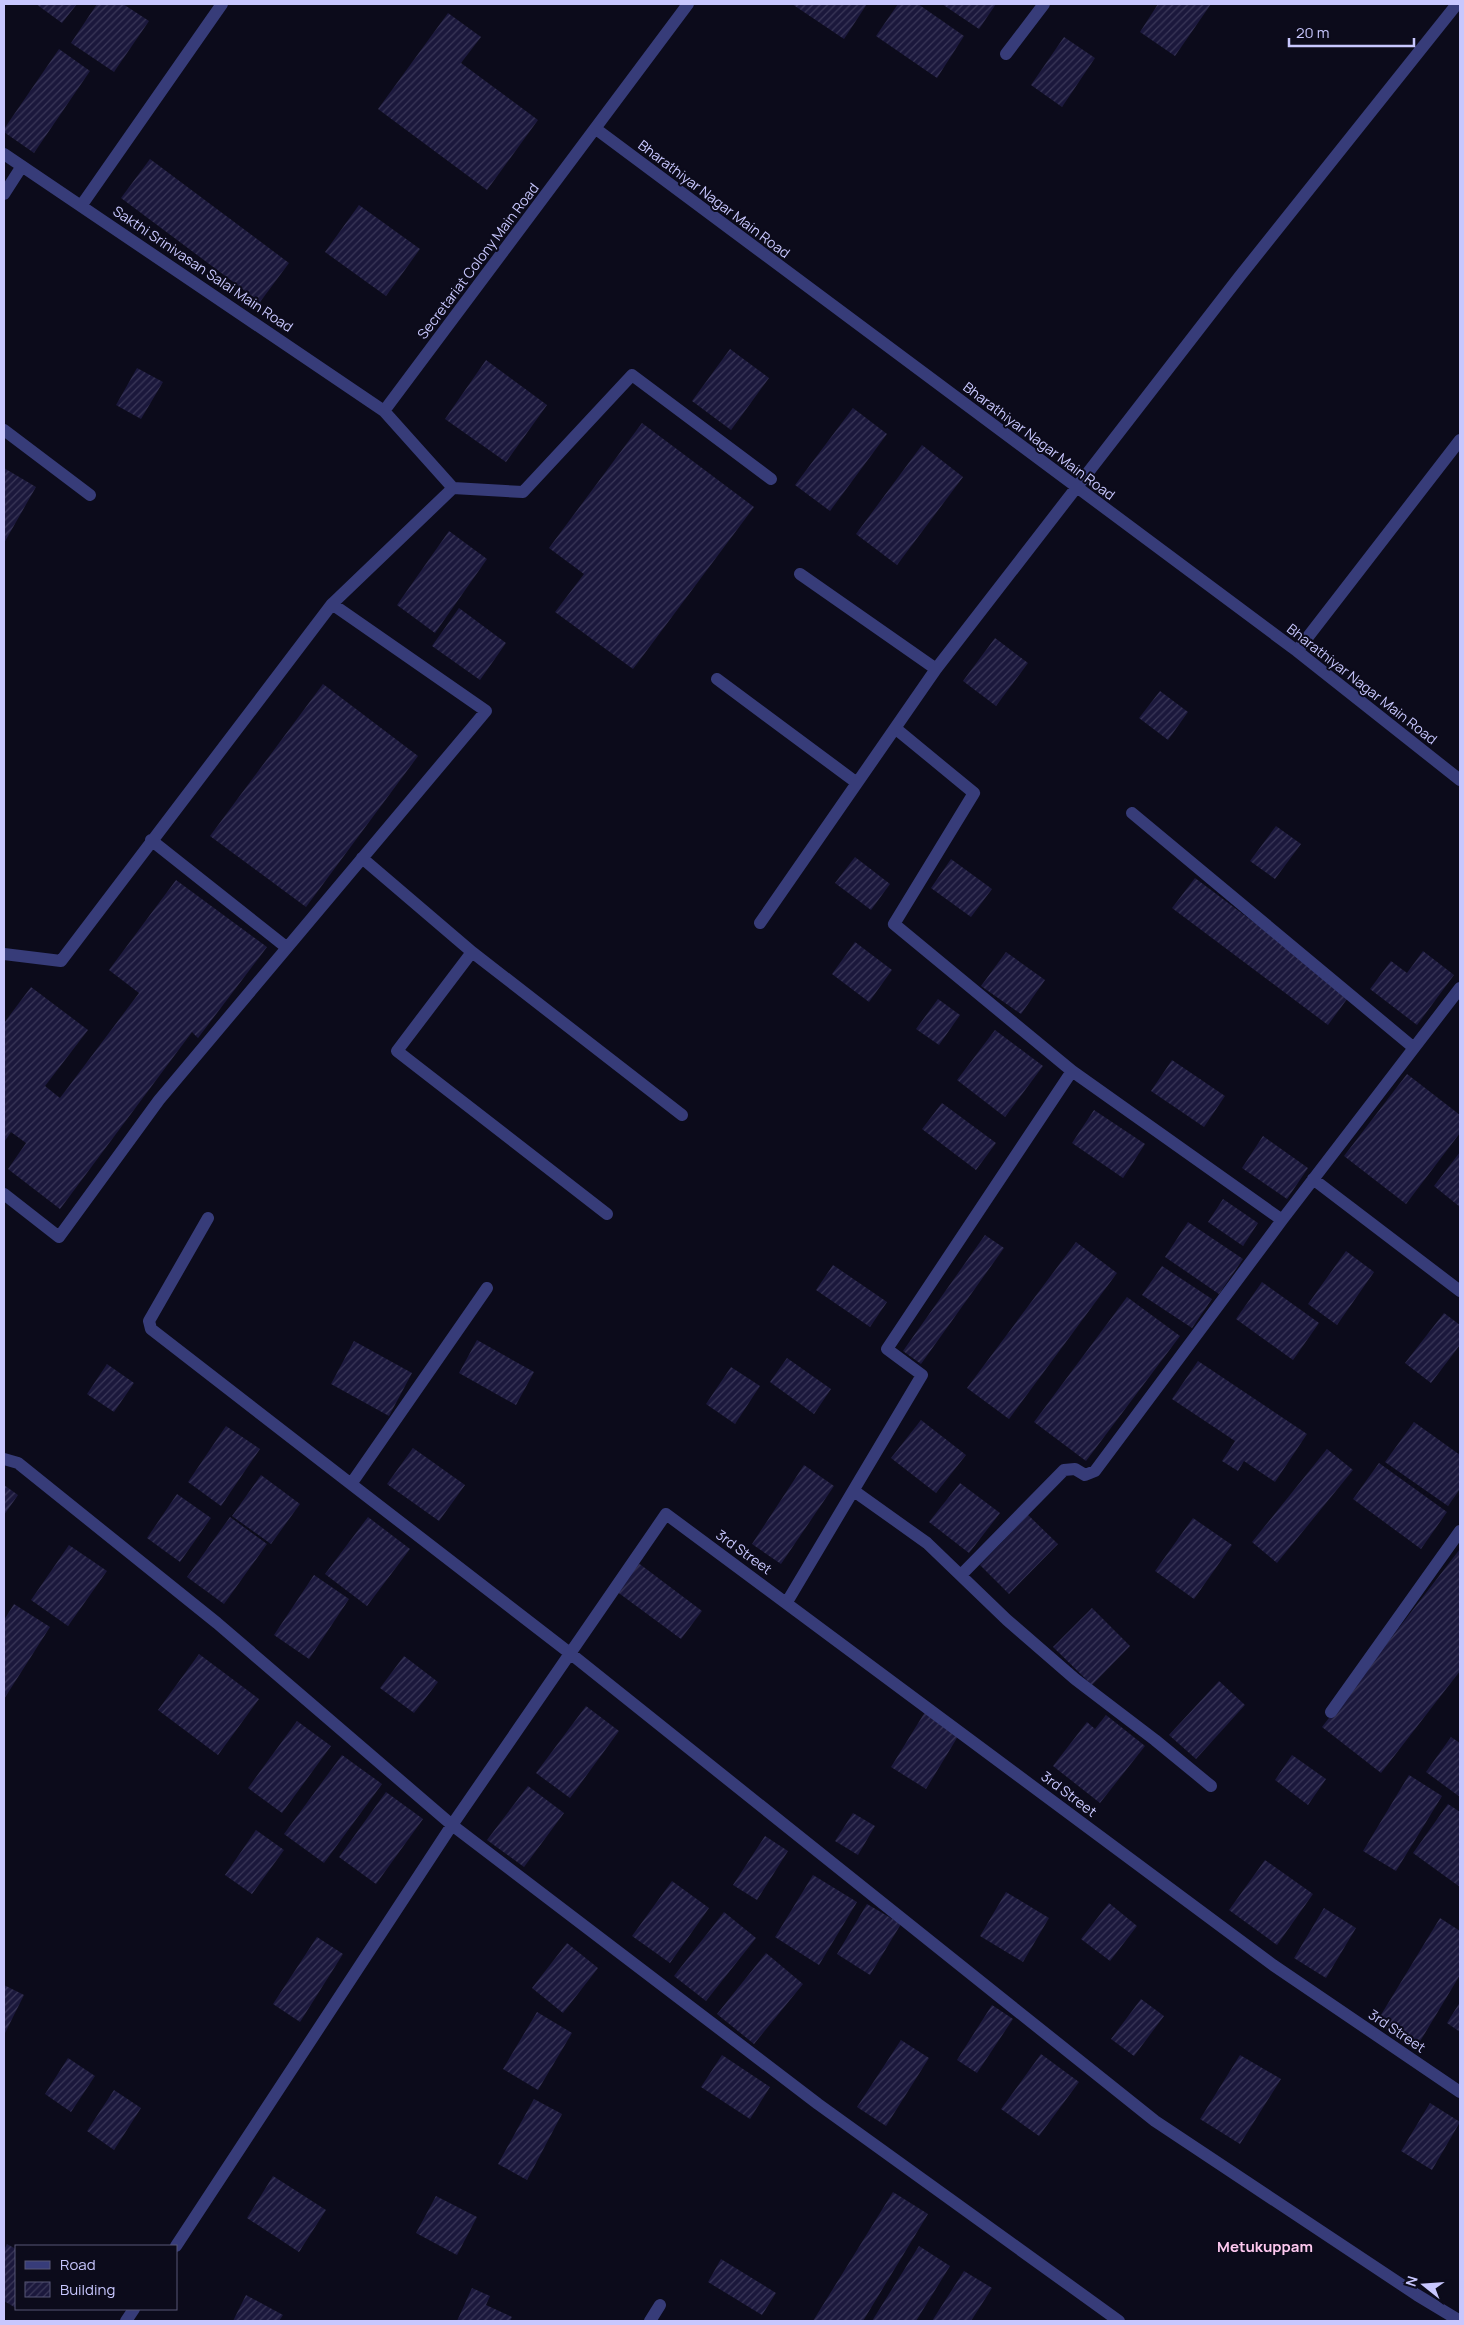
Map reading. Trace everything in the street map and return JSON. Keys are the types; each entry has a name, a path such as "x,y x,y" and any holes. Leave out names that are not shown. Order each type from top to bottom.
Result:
{"street":[{"path":"82,206 222,4"},
{"name":"Secretariat Colony Main Road","path":"384,410 688,4"},
{"path":"1006,54 1044,4"},
{"path":"760,923 936,669 1240,276 1457,4"},
{"name":"Bharathiyar Nagar Main Road","path":"596,129 1296,651 1460,780"},
{"name":"Sakthi Srinivasan Salai Main Road","path":"4,154 384,410 453,488"},
{"path":"4,194 22,166"},
{"path":"4,954 61,961 332,604 453,488 523,492 632,375 770,479"},
{"path":"4,430 90,495"},
{"path":"1296,651 1460,440"},
{"path":"800,574 936,669"},
{"path":"4,1194 59,1238 159,1100 486,711 332,604"},
{"path":"716,679 857,783"},
{"path":"895,728 974,793 894,924 1072,1071 1282,1220"},
{"path":"1132,812 1414,1048"},
{"path":"151,840 286,947"},
{"path":"362,858 472,952 682,1115"},
{"path":"472,952 397,1051 606,1214"},
{"path":"961,1575 1064,1470 1075,1469 1085,1475 1095,1471 1282,1220 1460,988"},
{"path":"787,1602 922,1375 887,1349 1072,1071"},
{"path":"1314,1179 1460,1291"},
{"path":"208,1218 152,1314 150,1321 151,1329 571,1654 1155,2121 1408,2290 1460,2321"},
{"path":"351,1484 487,1288"},
{"path":"4,1459 18,1464 217,1624 452,1825 818,2104 1119,2321"},
{"path":"854,1491 927,1543 1007,1620 1075,1679 1155,1740 1211,1786"},
{"name":"3rd Street","path":"571,1654 666,1514 787,1602 1274,1966 1460,2092"},
{"path":"1332,1712 1460,1531"},
{"path":"177,2245 452,1825 571,1654"},
{"path":"650,2321 660,2305"},
{"path":"126,2321 133,2310"}],"building":[{"path":"36,4 77,4 62,23"},
{"path":"97,4 123,4 149,21 114,72 71,43"},
{"path":"792,4 867,4 844,39"},
{"path":"898,4 918,4 964,36 937,78 876,36"},
{"path":"942,4 996,4 979,29"},
{"path":"1158,4 1211,4 1175,56 1140,32"},
{"path":"448,13 481,37 461,63 538,120 487,190 378,109"},
{"path":"1064,37 1095,58 1062,107 1031,85"},
{"path":"59,49 90,71 34,153 4,132 4,129"},
{"path":"150,159 289,263 260,302 121,198"},
{"path":"359,205 420,249 386,296 325,252"},
{"path":"730,349 769,378 731,430 692,401"},
{"path":"486,360 547,405 506,462 445,419"},
{"path":"137,368 163,382 141,419 116,405"},
{"path":"853,408 887,434 830,511 795,485"},
{"path":"642,423 754,507 633,669 555,612 584,574 549,548"},
{"path":"922,445 963,477 897,565 856,534"},
{"path":"4,468 36,487 4,543"},
{"path":"449,531 487,559 435,633 397,605"},
{"path":"459,608 506,643 480,680 432,646"},
{"path":"995,638 1028,663 996,706 963,681"},
{"path":"323,684 418,756 306,907 210,836"},
{"path":"1160,691 1188,712 1168,740 1139,718"},
{"path":"1276,826 1301,844 1275,879 1250,861"},
{"path":"855,857 890,884 871,910 835,883"},
{"path":"951,859 992,889 971,917 931,888"},
{"path":"1195,878 1350,995 1328,1025 1172,908"},
{"path":"176,880 267,947 198,1038 192,1032 60,1209 8,1169 26,1143 11,1132 4,1142 4,1023 31,987 88,1030 45,1086 60,1098 139,993 109,970"},
{"path":"855,942 892,970 869,1002 832,974"},
{"path":"1423,951 1454,975 1417,1025 1370,989 1391,961 1407,973"},
{"path":"1006,952 1045,980 1021,1014 981,986"},
{"path":"938,999 960,1015 939,1045 916,1029"},
{"path":"995,1030 1043,1066 1005,1117 957,1080"},
{"path":"1172,1060 1225,1096 1204,1127 1151,1091"},
{"path":"1407,1074 1460,1115 1460,1133 1406,1204 1344,1156"},
{"path":"942,1103 996,1143 976,1170 922,1129"},
{"path":"1094,1110 1145,1144 1123,1178 1072,1143"},
{"path":"1263,1136 1308,1168 1287,1199 1242,1168"},
{"path":"1460,1152 1460,1207 1434,1186"},
{"path":"1223,1199 1258,1223 1243,1246 1208,1222"},
{"path":"1188,1222 1243,1259 1219,1294 1165,1257"},
{"path":"985,1235 1004,1248 921,1364 903,1351"},
{"path":"1076,1242 1117,1273 1009,1419 967,1388"},
{"path":"1346,1251 1374,1272 1337,1325 1308,1304"},
{"path":"833,1265 887,1302 870,1327 816,1290"},
{"path":"1162,1266 1212,1299 1192,1328 1142,1295"},
{"path":"1262,1282 1319,1323 1293,1360 1236,1319"},
{"path":"1127,1297 1180,1336 1086,1461 1034,1422"},
{"path":"1444,1313 1460,1325 1460,1345 1431,1383 1405,1363"},
{"path":"477,1340 534,1372 516,1405 459,1373"},
{"path":"354,1341 412,1373 389,1416 331,1384"},
{"path":"787,1358 831,1389 814,1414 770,1382"},
{"path":"1198,1361 1307,1434 1275,1482 1244,1461 1238,1471 1222,1461 1235,1441 1172,1399"},
{"path":"107,1364 134,1383 114,1412 87,1394"},
{"path":"731,1367 760,1386 735,1424 706,1404"},
{"path":"921,1420 966,1455 936,1493 891,1458"},
{"path":"1414,1422 1460,1455 1460,1489 1448,1506 1385,1462"},
{"path":"226,1426 260,1449 221,1506 188,1482"},
{"path":"413,1448 465,1485 439,1521 387,1484"},
{"path":"1327,1449 1353,1470 1277,1563 1252,1542"},
{"path":"1379,1463 1447,1512 1421,1549 1353,1499"},
{"path":"804,1465 834,1486 781,1564 752,1544"},
{"path":"261,1475 300,1504 271,1544 232,1516"},
{"path":"960,1483 1000,1513 969,1553 929,1522"},
{"path":"4,1485 18,1495 4,1515"},
{"path":"177,1494 211,1518 180,1562 147,1538"},
{"path":"1028,1515 1058,1544 1009,1594 980,1565"},
{"path":"230,1517 267,1544 224,1604 187,1577"},
{"path":"368,1517 410,1549 367,1606 325,1574"},
{"path":"1193,1518 1232,1545 1194,1599 1155,1571"},
{"path":"69,1545 107,1571 68,1626 31,1600"},
{"path":"1460,1549 1460,1671 1381,1773 1322,1727"},
{"path":"637,1562 702,1611 681,1639 616,1591"},
{"path":"314,1575 349,1599 309,1659 274,1635"},
{"path":"14,1604 50,1627 4,1699 4,1620"},
{"path":"1092,1608 1130,1646 1092,1685 1053,1647"},
{"path":"199,1654 259,1699 218,1755 158,1710"},
{"path":"404,1656 438,1682 414,1713 380,1688"},
{"path":"1219,1681 1245,1705 1196,1759 1169,1735"},
{"path":"586,1706 619,1731 570,1798 536,1773"},
{"path":"925,1712 960,1733 926,1789 891,1767"},
{"path":"1106,1715 1145,1746 1100,1803 1053,1766 1087,1722 1095,1729"},
{"path":"297,1721 331,1746 282,1813 248,1788"},
{"path":"1451,1737 1460,1743 1460,1797 1426,1772"},
{"path":"342,1755 382,1784 324,1863 284,1834"},
{"path":"1292,1755 1326,1779 1308,1805 1275,1780"},
{"path":"1409,1775 1442,1796 1396,1871 1363,1851"},
{"path":"528,1786 564,1813 524,1867 487,1840"},
{"path":"386,1792 423,1819 376,1884 339,1857"},
{"path":"1448,1804 1460,1812 1460,1887 1413,1853"},
{"path":"853,1813 875,1826 858,1855 835,1841"},
{"path":"256,1830 284,1850 252,1894 225,1875"},
{"path":"765,1836 788,1851 757,1900 733,1885"},
{"path":"1265,1860 1313,1894 1277,1945 1229,1910"},
{"path":"813,1875 857,1902 819,1965 775,1937"},
{"path":"672,1881 709,1908 670,1963 632,1936"},
{"path":"1006,1892 1049,1918 1023,1962 980,1936"},
{"path":"1109,1903 1137,1926 1110,1961 1081,1939"},
{"path":"867,1904 901,1924 870,1975 837,1954"},
{"path":"1324,1908 1356,1928 1326,1978 1294,1958"},
{"path":"724,1912 756,1938 706,2001 674,1976"},
{"path":"1440,1918 1460,1931 1460,1975 1416,2048 1376,2023"},
{"path":"317,1937 343,1954 300,2022 273,2004"},
{"path":"567,1943 598,1968 563,2013 532,1988"},
{"path":"766,1953 803,1984 754,2044 717,2014"},
{"path":"4,1985 24,1995 4,2035"},
{"path":"1141,1999 1164,2016 1134,2056 1111,2039"},
{"path":"1460,2002 1460,2032 1447,2023"},
{"path":"992,2005 1013,2019 977,2073 957,2060"},
{"path":"537,2012 572,2033 538,2090 503,2069"},
{"path":"901,2040 929,2058 886,2126 857,2107"},
{"path":"1041,2054 1079,2082 1039,2136 1001,2109"},
{"path":"722,2055 770,2087 750,2119 701,2087"},
{"path":"1240,2055 1281,2079 1240,2144 1200,2119"},
{"path":"68,2058 95,2076 71,2112 45,2094"},
{"path":"114,2090 141,2108 114,2150 87,2131"},
{"path":"534,2099 562,2114 527,2180 498,2164"},
{"path":"1430,2103 1460,2122 1432,2170 1401,2151"},
{"path":"273,2176 326,2210 299,2252 247,2218"},
{"path":"893,2192 928,2214 863,2321 813,2321"},
{"path":"436,2196 477,2217 457,2255 416,2233"},
{"path":"7,2244 15,2248 15,2307 4,2301 4,2250"},
{"path":"919,2246 950,2266 916,2321 872,2321"},
{"path":"721,2259 776,2293 762,2315 708,2282"},
{"path":"964,2271 992,2288 971,2321 932,2321"},
{"path":"472,2288 490,2296 486,2305 512,2317 510,2321 457,2321"},
{"path":"246,2295 283,2315 279,2321 233,2321"}],"district":[{"name":"Metukuppam","path":"1265,2247"}]}
